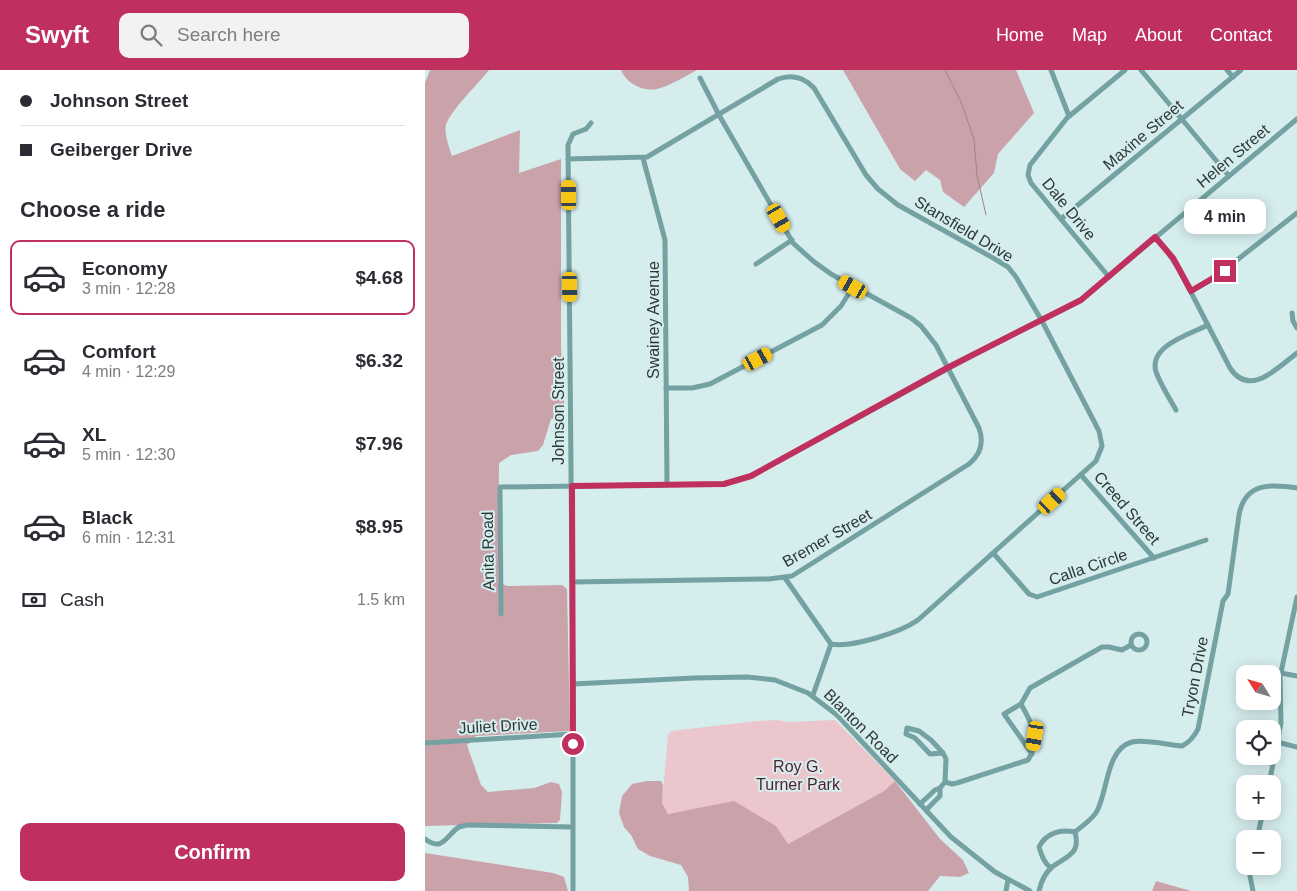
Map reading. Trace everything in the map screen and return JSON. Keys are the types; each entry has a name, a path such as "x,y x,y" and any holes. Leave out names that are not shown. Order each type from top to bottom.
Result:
{"street":[{"path":"1051,70 1069,116"},
{"name":"Dale Drive","path":"1109,277 1031,183 1028,171 1069,116 1125,70"},
{"path":"1141,70 1229,176"},
{"path":"1227,70 1233,76"},
{"name":"Maxine Street","path":"1061,219 1241,70"},
{"name":"Stansfield Drive","path":"568,158 643,158 652,155 778,79 790,76 801,78 814,88 867,175 878,189 898,205 1008,268 1022,285 1042,321 1101,437 1102,446 1094,463 911,626 893,633 842,645 831,644"},
{"name":"Bremer Street","path":"572,582 785,578 797,573 974,460 981,446 981,434 933,340 911,318 817,265 792,240 719,115 700,78"},
{"name":"Helen Street","path":"500,487 724,484 742,479 947,368 1081,300 1297,119"},
{"name":"Johnson Street","path":"573,891 572,486 568,145 573,134 585,129 591,123"},
{"name":"Swainey Avenue","path":"643,158 665,240 667,485"},
{"path":"1191,291 1215,278 1297,213"},
{"path":"1155,237 1173,258 1234,373 1247,381 1259,380 1297,353"},
{"path":"756,264 792,240"},
{"path":"666,388 692,388 710,384 823,325 841,306 853,287"},
{"path":"1292,313 1293,321 1297,328"},
{"path":"1176,410 1157,374 1156,358 1166,346 1208,325"},
{"name":"Creed Street","path":"1081,475 1153,558"},
{"name":"Tryon Drive","path":"1075,832 1096,814 1105,793 1112,760 1126,744 1136,741 1182,746 1194,737 1198,729 1223,601 1228,594 1241,506 1251,494 1261,487 1273,485 1297,488"},
{"name":"Anita Road","path":"500,487 501,614"},
{"name":"Calla Circle","path":"994,554 1029,594 1037,598 1206,540"},
{"path":"785,578 831,644 813,695"},
{"path":"1297,597 1281,672 1297,676"},
{"path":"1032,754 1004,714 1021,704 1030,688 1102,647 1109,646 1122,650 1131,645"},
{"name":"Blanton Road","path":"573,684 739,676 775,680 813,695 837,715 935,821 965,849 1008,880 1031,891"},
{"path":"945,782 957,783 1026,762 1032,754 1035,736 1034,726 1021,704"},
{"path":"1281,707 1281,722"},
{"path":"920,804 945,782 946,760 943,753 935,744 919,731 907,728 906,734 915,738 930,754 943,753"},
{"name":"Juliet Drive","path":"425,743 573,734"},
{"path":"1281,743 1297,747"},
{"path":"926,810 940,796 940,788"},
{"path":"425,839 431,843 440,843 449,838 459,827 467,825 572,827"},
{"path":"1039,891 1045,875 1051,868 1074,852 1077,845 1075,832 1056,832 1042,841 1039,847 1041,854 1046,864 1051,868"},
{"path":"1249,875 1253,891"},
{"path":"1006,891 1008,880"}],"green space":[{"name":"Roy G. Turner Park","path":"777,720 789,722 835,720 895,781 884,791 788,844 684,811 668,814 662,803 668,735 671,731"}],"shaded area":[{"path":"430,70 489,70 459,105 446,125 446,136 452,156 520,130 519,173 561,159 561,346 565,417 551,419 543,445 538,451 511,455 499,463 498,582 507,586 562,585 567,589 570,731 476,736 467,745 481,785 488,792 534,788 551,782 559,784 562,792 560,820 557,823 425,826 425,83"},
{"path":"621,70 697,70 666,86 651,90 635,86 623,75"},
{"path":"843,70 1016,70 1034,113 998,154 994,173 964,207 943,192 940,180 926,170 915,181 900,169"},
{"path":"661,781 663,785 662,803 668,814 734,801 776,826 788,844 884,791 895,781 940,839 963,860 969,873 960,877 940,876 928,891 689,891 688,877 681,865 650,856 638,849 631,835 624,827 619,813 622,796 632,784"},
{"path":"425,853 553,873 564,877 568,891 425,891"},
{"path":"1156,881 1191,891 1152,891"}],"waterway":[{"path":"945,70 961,102 974,139 977,175 986,215"}],"route":[{"path":"573,744 572,486 724,484 751,476 947,368 1081,300 1155,237 1173,258 1191,291 1225,271"}]}
